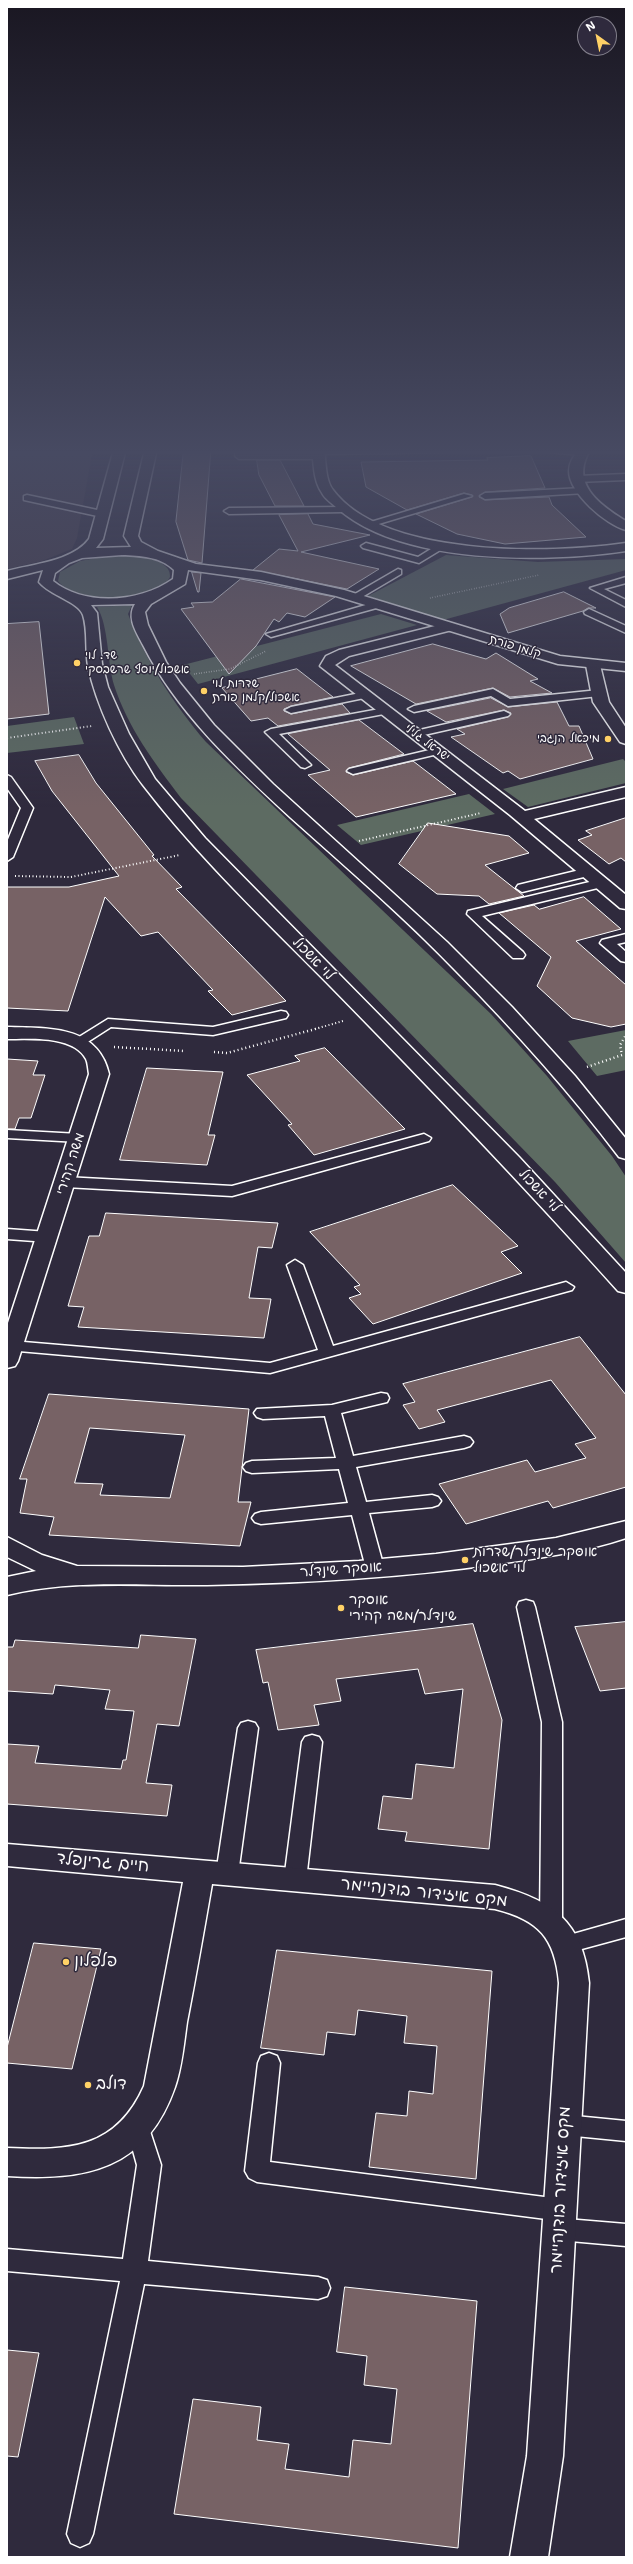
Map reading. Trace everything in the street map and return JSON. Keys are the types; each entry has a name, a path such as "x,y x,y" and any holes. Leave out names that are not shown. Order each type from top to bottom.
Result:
{"street":[{"path":"7,575 31,569"},
{"path":"51,569 46,574 46,582 60,593"},
{"path":"180,569 182,573 180,581 165,592 143,604 138,612 139,619 165,672 203,722 241,762 455,960 502,1007 561,1074 626,1153"},
{"name":"קלמן פורת","path":"199,569 261,576 339,593 537,654 593,665 626,667"},
{"name":"קלמן פורת","path":"7,580 95,601 116,602 199,583 254,582 339,593"},
{"name":"לוי אשכול","path":"60,593 81,603 90,613 95,664 101,687 115,722 148,781 182,824 507,1156 626,1286"},
{"name":"ישראל גלילי","path":"447,627 344,653 328,660 328,668 385,710 522,817 626,904"},
{"path":"593,665 601,702 626,740"},
{"path":"522,817 626,792"},
{"name":"משה קהירי","path":"7,1032 55,1036 78,1042 95,1056 99,1074 48,1237 9,1351"},
{"name":"אוסקר שינדלר","path":"595,1539 626,1529"},
{"name":"אוסקר שינדלר","path":"7,1586 38,1579 85,1576 235,1576 375,1568 491,1556 595,1539 626,1538"},
{"name":"אוסקר שינדלר","path":"7,1546 42,1565 85,1576"},
{"name":"חיים גרינפלד","path":"7,1855 213,1873"},
{"path":"7,2162 47,2163 85,2158 115,2147 139,2128 155,2102 160,2086 213,1873"},
{"name":"מקס איזידור בודנהיימר","path":"213,1873 495,1897 527,1906 559,1934 572,1956 574,1983 545,2456 529,2557"}],"lane":[{"path":"353,598 398,572"},
{"path":"626,580 595,588 626,604"},
{"path":"271,634 381,606"},
{"path":"589,612 626,630"},
{"path":"414,709 493,692 508,703 599,693"},
{"path":"291,710 365,695"},
{"path":"305,765 272,732 385,710"},
{"path":"415,734 504,714"},
{"path":"353,771 438,751"},
{"path":"7,779 26,808 7,857"},
{"path":"522,888 588,872"},
{"path":"518,955 473,914 602,883"},
{"path":"626,938 607,943 626,958"},
{"path":"78,1042 108,1023 213,1031 281,1015"},
{"path":"7,1134 79,1138"},
{"path":"65,1182 232,1191 424,1138"},
{"path":"7,1234 48,1237"},
{"path":"295,1265 327,1352"},
{"path":"9,1351 270,1368 566,1287"},
{"path":"263,1412 332,1410 381,1398"},
{"path":"332,1410 375,1568"},
{"path":"252,1467 346,1463 464,1442"},
{"path":"261,1518 432,1501"},
{"path":"526,1607 552,1722 559,1934 626,1928"},
{"path":"213,1873 248,1728"},
{"path":"295,1880 312,1742"},
{"path":"269,2063 257,2171 559,2220 626,2235"},
{"path":"565,2125 626,2131"},
{"path":"80,2534 134,2271 148,2165 139,2128"},
{"path":"7,2260 318,2288"}],"path":[{"path":"381,606 532,577 555,569"},
{"path":"7,738 115,722"},
{"path":"7,876 71,877 207,850"},
{"path":"561,1074 622,1055 620,1045 626,1035"}],"shaded area":[{"path":"66,569 168,569 170,577 162,586 149,592 133,596 97,597 81,594 67,588 58,581 60,572"},
{"path":"420,569 626,569 626,570 443,620 368,596"},
{"path":"132,605 128,614 143,649 161,681 182,712 206,742 491,1014 547,1076 612,1156 626,1177 626,1263 555,1182 181,798 134,730 114,685 104,624 97,607"},
{"path":"381,614 417,625 198,684 183,665"},
{"path":"74,717 84,744 7,753 7,726"},
{"path":"623,759 626,762 626,783 528,807 503,789"},
{"path":"469,794 495,814 361,845 337,825"},
{"path":"626,1030 626,1070 597,1076 568,1041"}],"building":[{"path":"255,569 379,569 347,589 253,570"},
{"path":"192,572 201,573 199,592 198,592"},
{"path":"241,579 335,597 305,617 287,613 279,622 274,619 256,646 229,674 181,609 194,607 191,603 212,602"},
{"path":"564,592 596,608 588,608 583,611 508,633 500,614 509,608"},
{"path":"39,622 49,714 7,719 7,624"},
{"path":"433,644 486,659 496,653 538,679 530,681 552,693 510,697 493,688 416,704 351,666"},
{"path":"297,669 333,697 291,706 284,709 284,711 291,714 342,704 350,713 278,726 268,718 251,721 222,688"},
{"path":"491,698 508,707 557,702 569,726 579,726 593,759 520,779 508,771 503,773 451,737 465,734 457,729 508,717 511,713 504,710 446,722 427,711"},
{"path":"359,720 404,754 349,768 346,772 353,775 413,761 456,794 356,817 308,775 330,770 288,734"},
{"path":"79,755 96,783 154,855 152,856 182,887 176,889 286,1001 232,1015 208,991 213,990 158,932 141,936 105,897 68,1011 7,1008 7,887 69,887 119,876 52,791 35,761"},
{"path":"626,818 626,862 621,858 609,864 578,840 592,835 586,831"},
{"path":"428,823 509,836 529,853 485,865 524,896 489,904 479,896 437,894 399,864"},
{"path":"584,897 621,929 576,941 626,985 626,1024 611,1027 572,1018 537,986 551,957 499,913 534,905 539,909"},
{"path":"325,1048 405,1129 314,1155 288,1125 292,1124 247,1075 300,1061 295,1056"},
{"path":"7,1059 38,1061 33,1075 45,1075 31,1118 19,1118 15,1129 7,1129"},
{"path":"147,1068 223,1072 208,1135 215,1135 207,1165 120,1160"},
{"path":"453,1185 518,1246 501,1252 522,1273 373,1324 349,1298 361,1294 354,1287 360,1285 310,1232"},
{"path":"106,1213 278,1223 272,1248 258,1247 249,1298 271,1299 264,1338 78,1327 84,1307 68,1306 89,1236 99,1236"},
{"path":"580,1337 626,1395 626,1487 553,1508 548,1501 466,1524 439,1484 527,1460 535,1472 586,1458 575,1444 596,1438 551,1380 437,1410 445,1422 419,1429 403,1405 415,1402 403,1384"},
{"path":"49,1394 249,1409 238,1502 251,1502 240,1546 49,1535 54,1517 20,1513 27,1479 20,1479","holes":["90,1428 185,1435 170,1498 100,1495 103,1484 75,1483"]},
{"path":"626,1622 626,1688 600,1691 575,1627"},
{"path":"473,1624 502,1720 489,1849 405,1841 407,1832 378,1829 383,1796 412,1799 416,1764 454,1768 463,1689 425,1694 418,1669 336,1679 341,1701 314,1705 319,1725 278,1730 268,1682 263,1683 256,1650"},
{"path":"141,1635 196,1639 179,1726 157,1724 146,1783 172,1785 167,1816 7,1804 7,1744 39,1746 35,1763 121,1769 123,1760 126,1760 134,1711 105,1709 110,1690 55,1685 53,1694 7,1691 7,1647 13,1647 15,1640 138,1648"},
{"path":"34,1943 101,1949 72,2069 7,2063 7,2048"},
{"path":"277,1950 492,1971 476,2179 369,2167 376,2113 407,2116 409,2091 433,2094 437,2046 404,2043 407,2016 358,2010 355,2035 327,2032 324,2055 261,2048"},
{"path":"345,2287 477,2301 458,2548 174,2514 193,2399 261,2407 257,2440 289,2444 285,2469 349,2477 353,2440 391,2444 397,2389 364,2385 367,2356 337,2352"},
{"path":"7,2350 39,2353 18,2457 7,2456"}],"place":[{"name":"שד. לוי אשכול/יוסף שרשבסקי","path":"77,663"},
{"name":"שדרות לוי אשכול/קלמן פורת","path":"204,691"},
{"name":"מיכאל הנגבי","path":"608,739"},
{"name":"אוסקר שינדלר/שדרות לוי אשכול","path":"465,1560"},
{"name":"אוסקר שינדלר/משה קהירי","path":"341,1608"},
{"name":"פלפלון","path":"66,1962"},
{"name":"דולב","path":"88,2085"}]}
